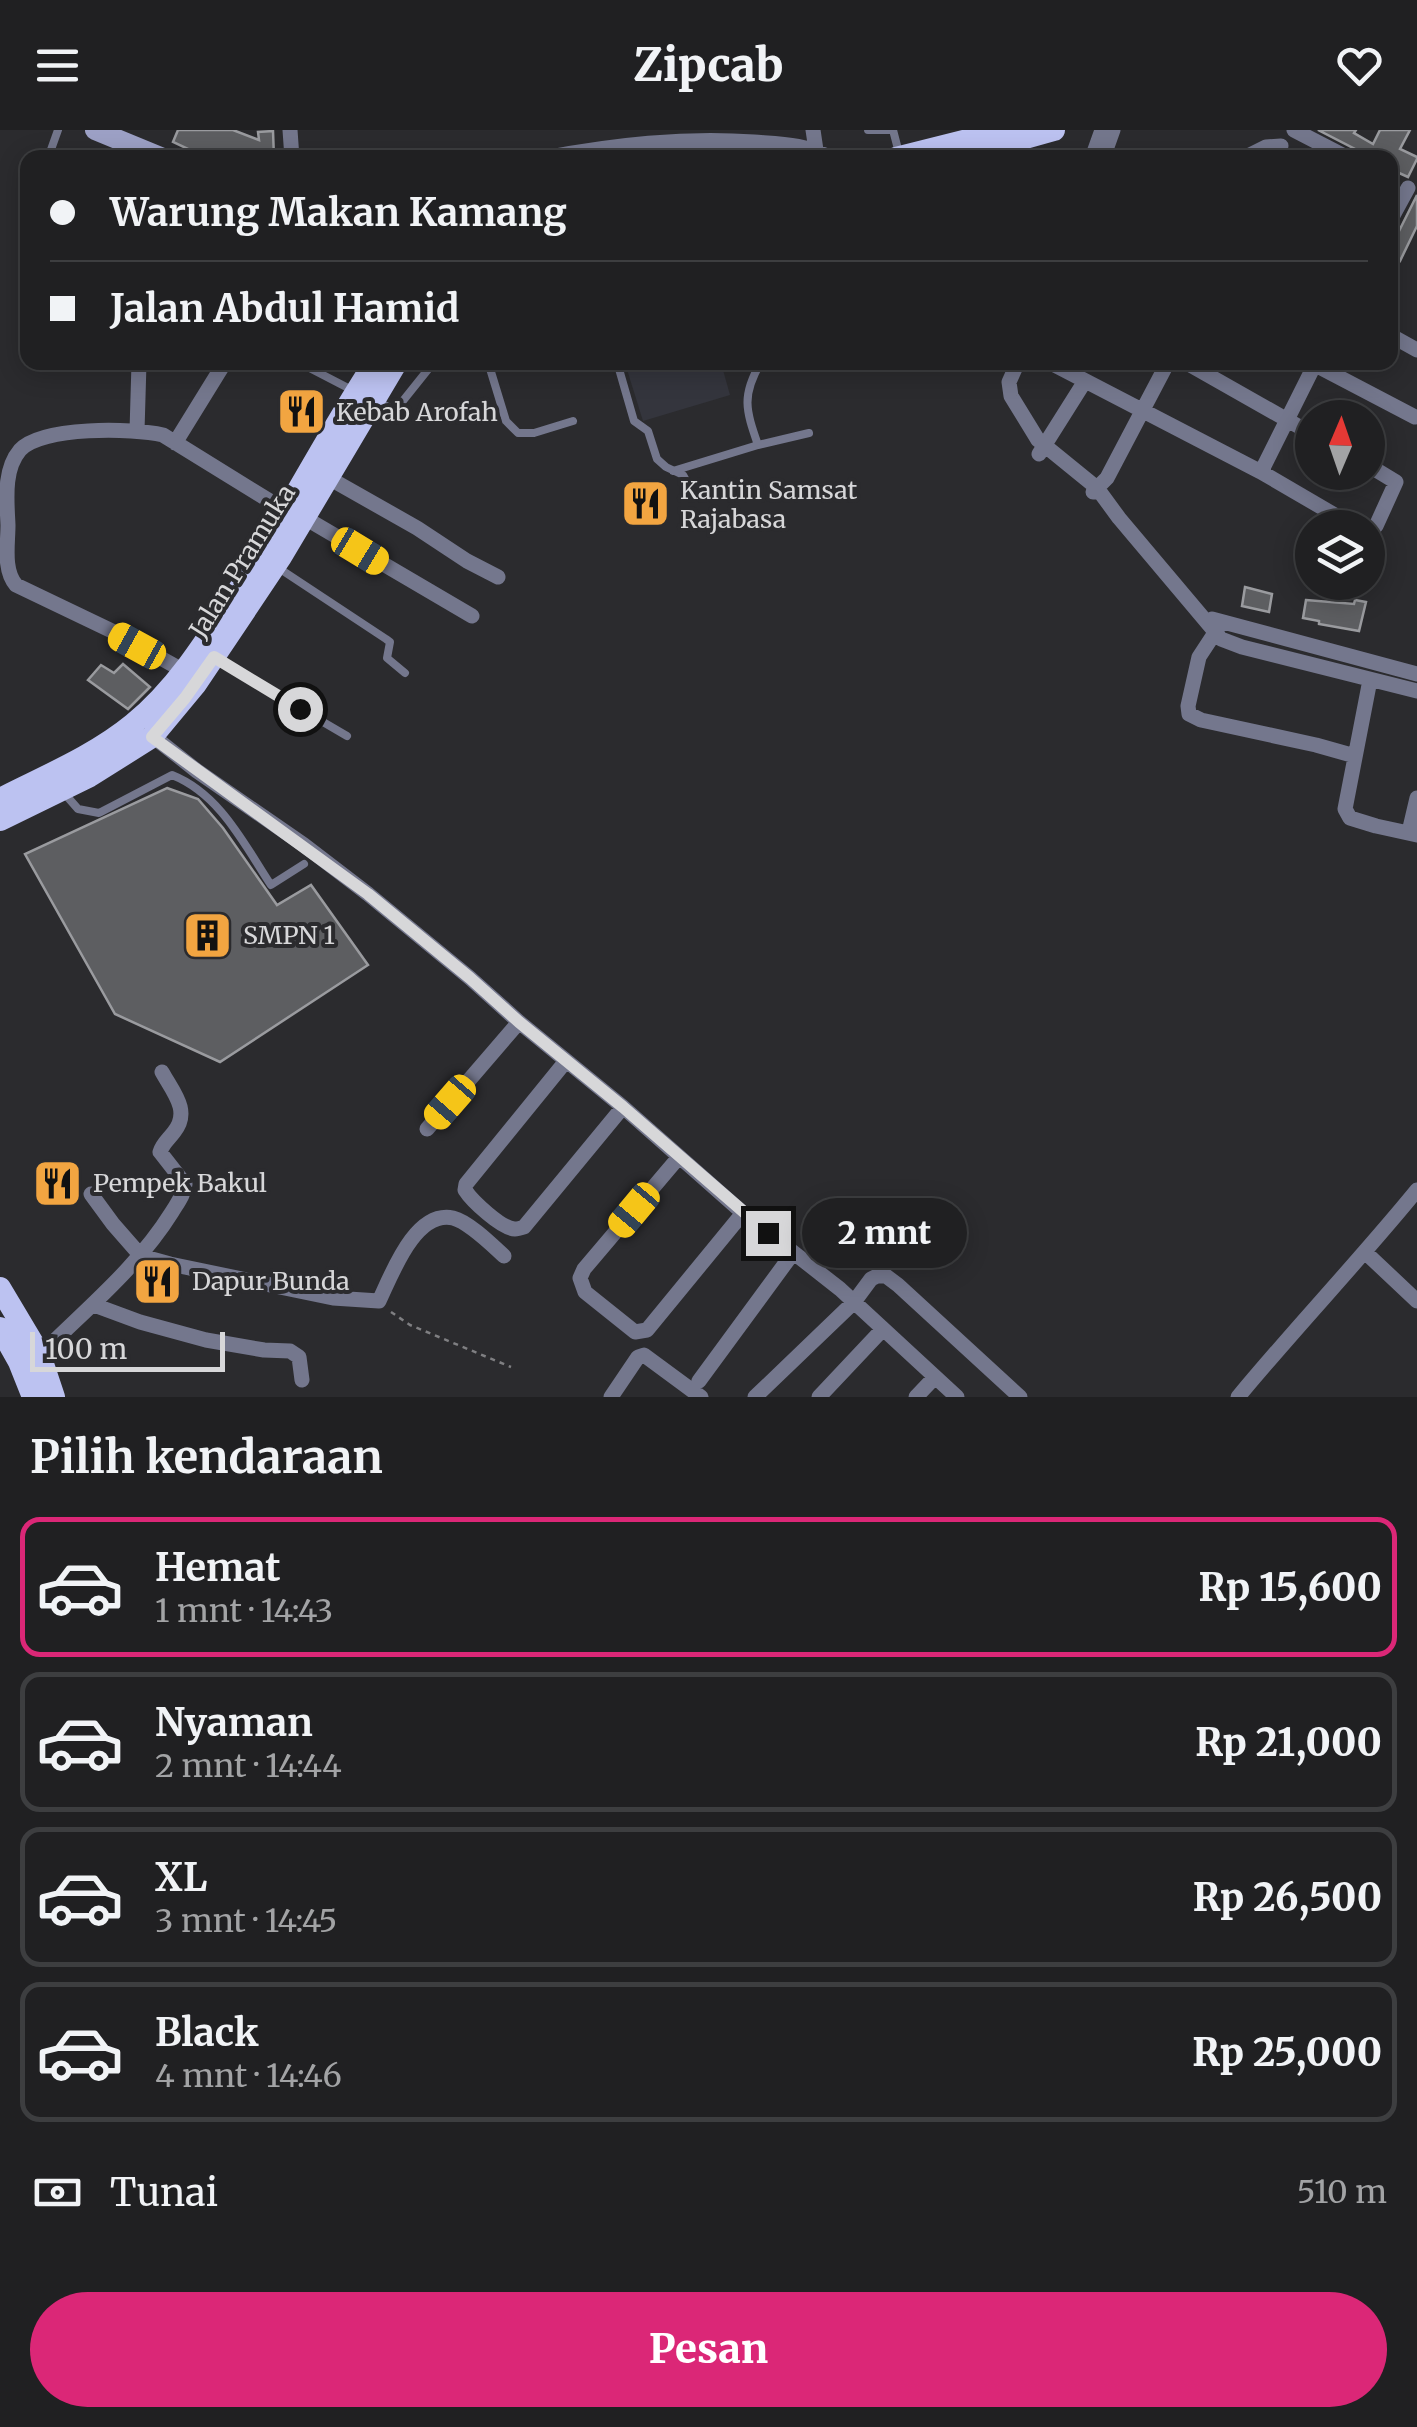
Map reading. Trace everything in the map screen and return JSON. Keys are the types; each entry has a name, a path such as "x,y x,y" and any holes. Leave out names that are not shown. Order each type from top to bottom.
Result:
{"main road":[{"path":"934,150 1054,130"},
{"path":"974,150 1020,133"},
{"name":"Jalan Pramuka","path":"296,514 327,477 373,370"},
{"name":"Jalan Pramuka","path":"0,800 144,729 185,698 214,657 365,395 389,370"},
{"name":"Jalan Pramuka","path":"0,820 122,757 215,628 273,557"},
{"path":"0,1288 40,1355 54,1397"},
{"path":"0,1328 33,1397"}],"street":[{"path":"1293,130 1332,150"},
{"path":"104,132 144,150"},
{"path":"597,150 710,135 804,150"},
{"path":"138,432 140,370"},
{"path":"175,442 221,370"},
{"path":"1005,370 1000,382 1002,392 1016,421 1042,451 1097,494 1204,616 1219,627 1416,683"},
{"path":"1014,370 1009,382 1010,396 1042,451"},
{"path":"1064,370 1326,510"},
{"path":"1097,494 1164,370"},
{"path":"1199,370 1295,424"},
{"path":"1261,472 1310,370"},
{"path":"1326,370 1414,417"},
{"path":"1042,451 1085,381"},
{"path":"184,671 16,585 8,573 7,480 20,450 33,440 64,432 163,435 472,616"},
{"path":"1383,510 1396,482 1385,475"},
{"path":"327,477 498,577"},
{"path":"1219,627 1221,639 1232,644 1370,680 1416,683"},
{"path":"1219,627 1199,657 1189,714 1355,756"},
{"path":"1370,680 1344,810 1350,818 1413,833 1417,798"},
{"path":"144,729 368,894 623,1107 743,1214 854,1302 956,1397"},
{"path":"427,1129 519,1022"},
{"path":"566,1061 466,1184 465,1190 476,1204 513,1230 524,1227 623,1107"},
{"path":"40,1355 141,1256 184,1192 185,1184 160,1152 182,1119 182,1109 162,1072"},
{"path":"679,1157 584,1268 580,1278 585,1292 634,1332 647,1330 743,1214"},
{"path":"1238,1397 1417,1190"},
{"path":"91,1194 141,1256 334,1298 379,1301 412,1238 437,1220 450,1217 461,1221 504,1256"},
{"path":"611,1397 640,1356 700,1389 792,1253"},
{"path":"1366,1253 1417,1302"},
{"path":"755,1397 878,1276 886,1276 1020,1397"},
{"path":"94,1305 206,1340 290,1351 300,1356 302,1380"},
{"path":"820,1397 883,1329"},
{"path":"916,1397 935,1377"}],"lane":[{"path":"868,130 892,130"},
{"path":"314,370 390,408 398,408 428,370"},
{"path":"490,370 506,421 513,430 534,434 573,421"},
{"path":"619,370 634,421 648,432 658,459 688,481 695,498"},
{"path":"757,370 747,392 746,405 758,445"},
{"path":"673,470 809,433"},
{"path":"273,557 390,642 386,658 405,673"},
{"path":"214,657 347,736"},
{"path":"61,790 78,808 99,813 168,776 176,776 212,800 271,885 304,864"}],"path":[{"path":"379,1301 410,1324 511,1367"}],"shaded area":[{"path":"627,370 723,370 730,395 643,421"}],"building":[{"path":"178,130 233,130 259,140 258,132 273,131 274,150 190,150 173,142"},
{"path":"1318,130 1356,130 1354,133 1373,144 1380,130 1410,130 1400,149 1417,159 1408,177 1398,173 1398,150 1357,150"},
{"path":"1417,195 1417,226 1400,261 1398,233"},
{"path":"1245,587 1272,594 1269,612 1242,606"},
{"path":"1306,600 1366,602 1359,631 1303,618"},
{"path":"123,664 150,687 128,709 88,680 101,665 114,673"},
{"name":"SMPN 1","path":"167,788 198,799 277,905 311,885 368,965 220,1062 115,1014 25,854"}],"place":[{"name":"Kebab Arofah","path":"301,412"},
{"name":"Kantin Samsat Rajabasa","path":"645,504"},
{"name":"SMPN 1","path":"208,935"},
{"name":"Pempek Bakul","path":"58,1183"},
{"name":"Dapur Bunda","path":"157,1281"}],"route":[{"path":"300,709 214,657 152,737 368,894 768,1233"}]}
